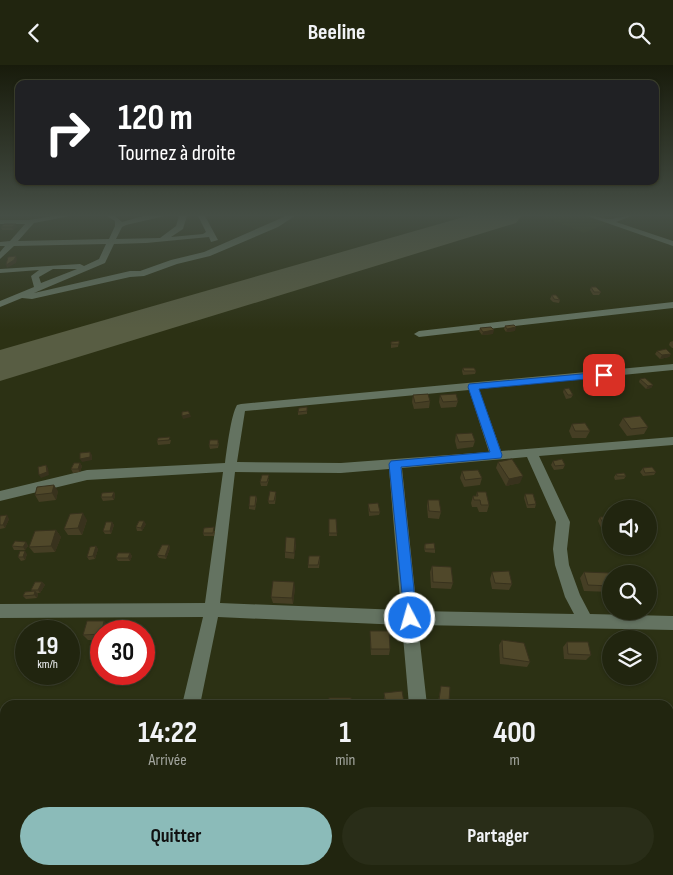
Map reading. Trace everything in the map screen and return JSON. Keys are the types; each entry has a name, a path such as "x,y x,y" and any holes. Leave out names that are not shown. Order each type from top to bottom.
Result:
{"street":[{"path":"0,305 103,260 106,254"},
{"path":"20,295 32,296 126,274 141,274 174,261 199,254"},
{"path":"0,271 51,267 88,267"},
{"path":"38,287 36,276 51,267"},
{"path":"419,335 673,305"},
{"path":"192,700 212,610 230,467 238,426 238,413 241,408 673,367"},
{"path":"473,387 497,455"},
{"path":"0,496 87,475 131,471 230,467 341,468 673,441"},
{"path":"531,453 564,522 560,549 562,565 573,597 586,622"},
{"path":"395,464 418,700"},
{"path":"0,611 122,612 212,610 410,618 673,623"}],"building":[{"path":"16,256 14,260 6,265 8,257"},
{"path":"591,287 596,287 601,292 594,292"},
{"path":"552,295 556,295 560,300 554,299"},
{"path":"514,325 516,327 507,329 505,326"},
{"path":"491,327 494,330 483,332 480,328"},
{"path":"399,341 399,344 391,344 391,342"},
{"path":"666,349 671,354 662,355 657,351"},
{"path":"463,368 474,368 476,371 464,371"},
{"path":"645,378 653,385 648,386 640,379"},
{"path":"569,388 573,395 568,395 564,389"},
{"path":"428,394 430,401 415,403 413,395"},
{"path":"456,394 458,401 443,402 440,395"},
{"path":"307,407 307,411 298,412 299,408"},
{"path":"188,411 190,414 182,416 182,412"},
{"path":"640,416 648,427 631,429 623,418"},
{"path":"585,423 590,431 575,431 572,424"},
{"path":"472,433 475,441 459,442 456,434"},
{"path":"170,437 169,440 157,441 158,438"},
{"path":"210,440 218,440 218,445 209,445"},
{"path":"90,452 90,457 80,459 80,453"},
{"path":"512,459 523,476 509,479 498,462"},
{"path":"562,459 565,465 555,466 553,461"},
{"path":"74,463 80,463 78,469 71,469"},
{"path":"46,465 47,472 39,475 38,467"},
{"path":"652,467 656,472 645,473 643,468"},
{"path":"478,470 482,478 465,480 462,471"},
{"path":"624,473 626,476 617,476 616,474"},
{"path":"262,475 269,475 267,482 260,482"},
{"path":"54,485 52,493 35,495 37,487"},
{"path":"270,491 276,492 274,501 268,501"},
{"path":"114,492 112,497 101,497 102,493"},
{"path":"477,492 486,492 489,505 481,505 480,500 474,500 473,496 478,496"},
{"path":"525,494 533,494 536,504 528,505"},
{"path":"250,496 256,496 255,506 249,506"},
{"path":"428,500 439,500 441,512 429,511"},
{"path":"378,503 380,512 370,512 368,504"},
{"path":"83,513 78,528 64,529 70,514"},
{"path":"7,515 3,525 0,525 0,516"},
{"path":"329,519 336,519 337,533 329,533"},
{"path":"139,521 144,521 141,528 136,527"},
{"path":"106,522 112,522 110,531 103,531"},
{"path":"214,527 213,533 203,533 204,528"},
{"path":"56,530 51,546 29,547 35,531"},
{"path":"286,537 295,538 294,553 285,552"},
{"path":"15,541 26,542 23,547 12,546"},
{"path":"434,543 435,549 425,549 425,544"},
{"path":"162,545 169,545 165,556 157,555"},
{"path":"96,546 93,556 87,557 90,547"},
{"path":"20,551 25,551 23,557 18,557"},
{"path":"118,553 130,553 128,558 116,558"},
{"path":"309,556 320,556 318,565 308,565"},
{"path":"432,566 451,567 453,583 433,582"},
{"path":"509,571 512,584 495,583 492,572"},
{"path":"584,572 602,573 602,586 588,585"},
{"path":"273,581 294,582 292,598 271,597"},
{"path":"35,582 42,582 38,590 31,590"},
{"path":"35,591 34,595 23,596 25,592"},
{"path":"87,621 90,621 90,635 83,635"},
{"path":"370,631 389,631 390,649 371,649"},
{"path":"502,640 524,643 530,662 503,658"},
{"path":"567,642 588,642 591,655 568,654"},
{"path":"441,686 450,687 449,700 439,700"},
{"path":"402,691 404,700 385,700 384,693"},
{"path":"329,698 351,698 351,700 329,700"}],"runway":[{"path":"0,366 377,254"}],"route":[{"path":"410,618 395,464 497,455 473,387 604,375"}]}
